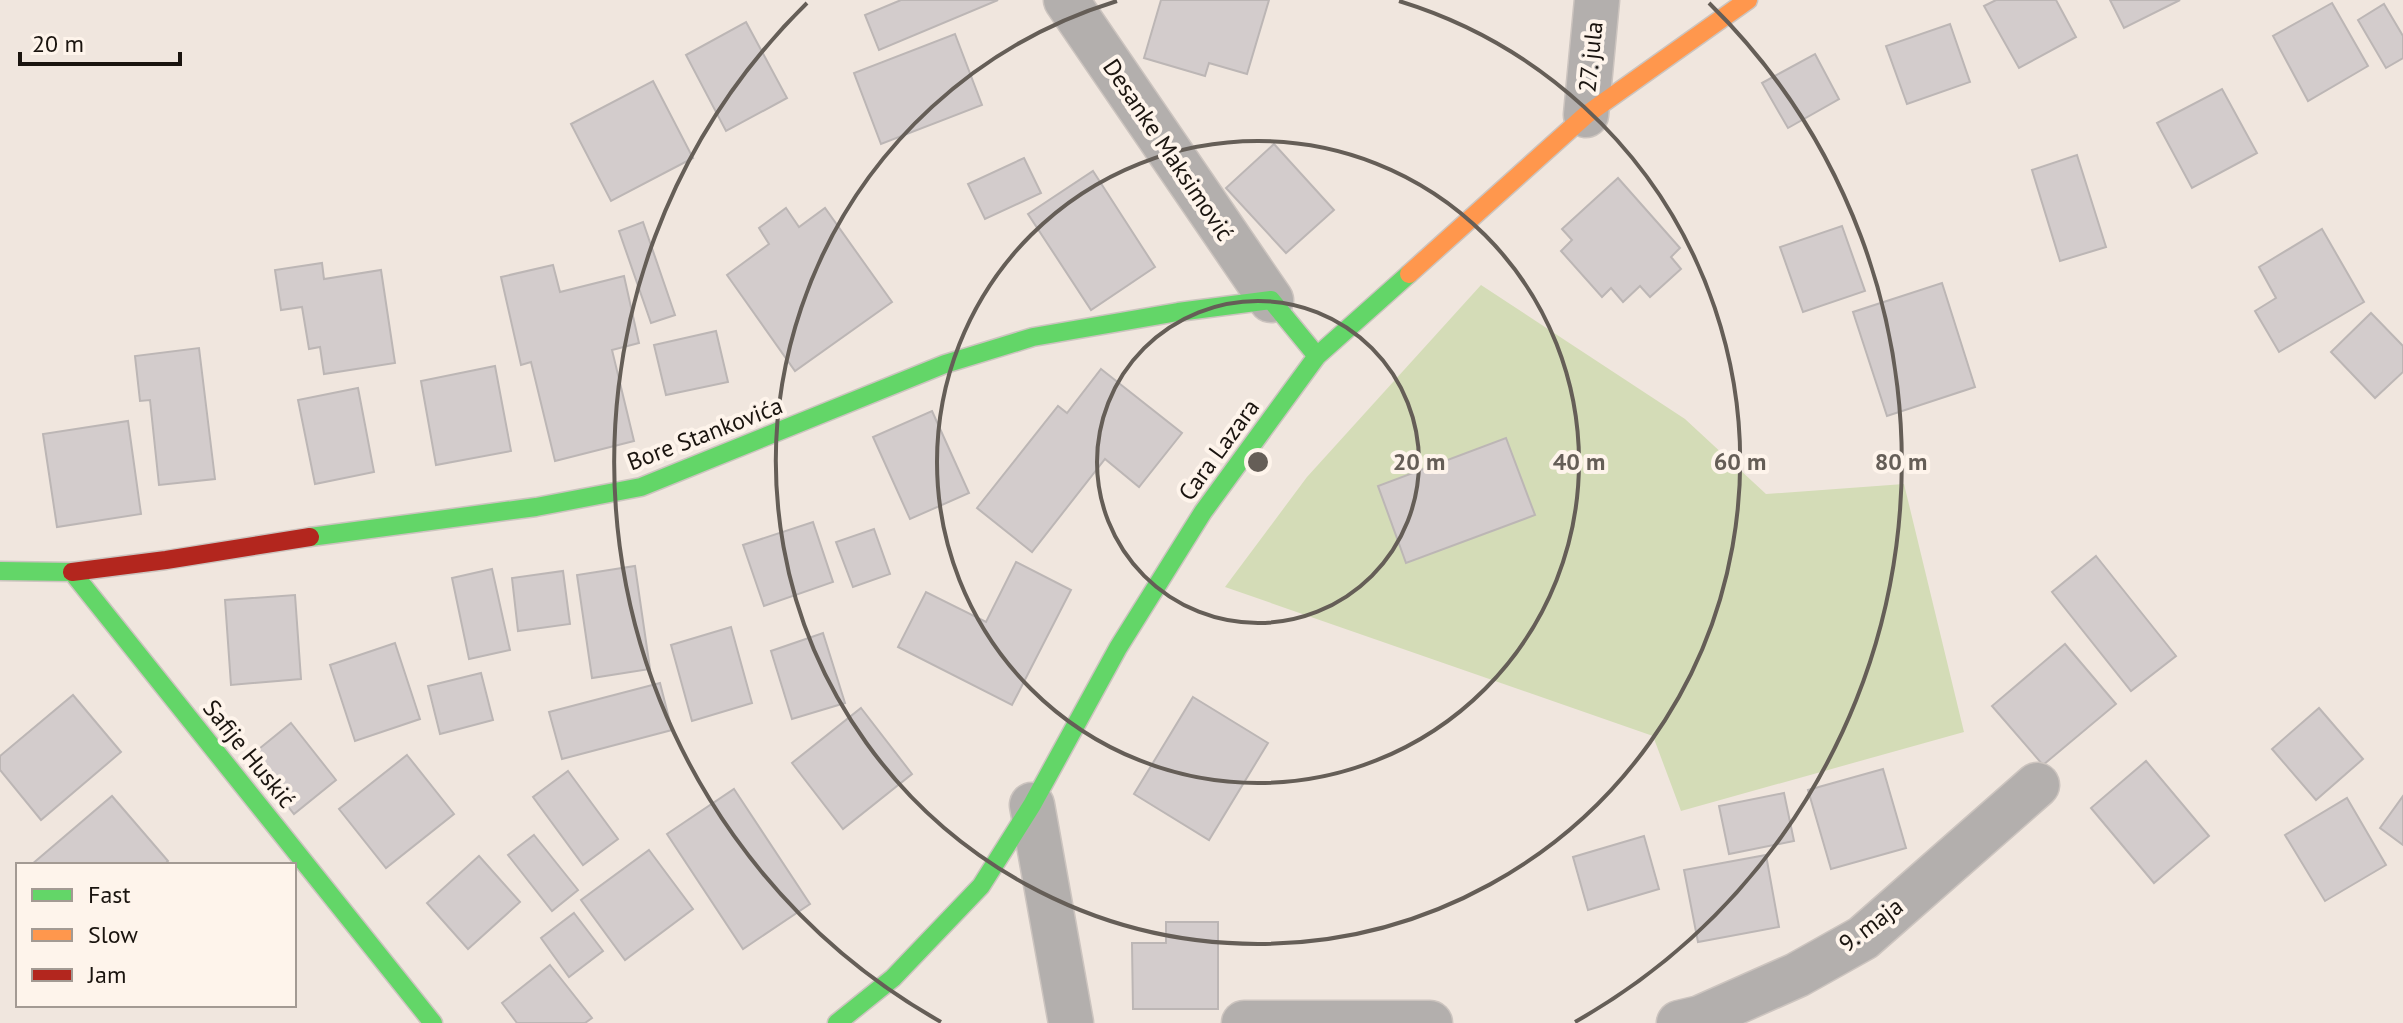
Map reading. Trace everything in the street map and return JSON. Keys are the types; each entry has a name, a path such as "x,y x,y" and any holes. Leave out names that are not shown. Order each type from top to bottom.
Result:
{"street":[{"name":"Desanke Maksimović","path":"1066,0 1271,300"},
{"name":"27. jula","path":"1586,115 1597,0"},
{"name":"Cara Lazara","path":"837,1023 893,978 981,886 1032,805 1118,648 1203,512 1317,356 1586,115 1748,0"},
{"path":"1271,300 1317,356"},
{"name":"Bore Stankovića","path":"72,572 536,507 641,487 945,364 1033,337 1178,312 1271,300"},
{"path":"0,571 72,572"},
{"name":"Safije Huskić","path":"72,572 433,1023"},
{"name":"9. maja","path":"1679,1023 1700,1018 1797,975 1863,938 2037,785"},
{"path":"1032,805 1071,1023"},
{"path":"1244,1023 1430,1023"}],"green space":[{"path":"1481,285 1685,419 1766,494 1904,484 1964,732 1681,811 1653,736 1225,587 1307,477"}],"building":[{"path":"901,0 998,0 879,50 865,15"},
{"path":"1161,0 1269,0 1247,74 1209,63 1205,76 1144,58"},
{"path":"1996,0 2056,0 2076,37 2019,68 1984,6"},
{"path":"2110,0 2180,0 2124,28"},
{"path":"2332,3 2368,66 2308,101 2273,36"},
{"path":"2384,4 2403,36 2403,58 2386,68 2358,20"},
{"path":"746,22 787,98 726,131 686,55"},
{"path":"1950,24 1970,82 1907,104 1886,46"},
{"path":"955,34 982,105 881,144 854,73"},
{"path":"1815,54 1839,99 1788,128 1762,83"},
{"path":"653,81 693,158 611,201 571,124"},
{"path":"2222,89 2257,153 2192,188 2157,123"},
{"path":"1274,144 1334,210 1286,253 1226,188"},
{"path":"2077,155 2106,247 2060,261 2032,170"},
{"path":"1024,158 1041,193 985,219 968,184"},
{"path":"1093,171 1155,267 1091,310 1028,214"},
{"path":"1618,178 1680,248 1671,257 1681,269 1650,297 1640,286 1623,302 1611,288 1602,297 1561,251 1572,240 1562,229"},
{"path":"786,208 799,227 825,208 892,302 795,371 727,275 769,244 759,228"},
{"path":"643,222 675,315 651,323 619,231"},
{"path":"1842,226 1865,291 1803,312 1780,247"},
{"path":"2322,229 2364,302 2279,352 2255,311 2276,298 2259,267"},
{"path":"322,263 324,279 381,270 395,363 324,374 320,347 309,349 302,307 281,310 275,270"},
{"path":"553,265 560,292 624,276 639,343 612,350 634,441 555,461 531,362 521,365 501,277"},
{"path":"1942,283 1975,387 1887,416 1853,312"},
{"path":"2371,313 2403,346 2403,372 2375,398 2331,352"},
{"path":"716,331 728,382 666,395 654,345"},
{"path":"199,348 215,479 159,485 150,400 140,401 135,356"},
{"path":"495,366 511,451 436,465 421,381"},
{"path":"1101,369 1182,433 1139,487 1105,459 1032,552 977,508 1058,406 1067,413"},
{"path":"358,388 374,472 315,484 298,400"},
{"path":"932,411 969,493 910,519 873,437"},
{"path":"128,421 141,514 57,527 43,434"},
{"path":"1506,438 1535,515 1406,563 1378,486"},
{"path":"813,522 833,582 764,606 743,545"},
{"path":"874,529 890,574 853,587 836,542"},
{"path":"2096,556 2176,656 2131,691 2052,592"},
{"path":"1016,562 1071,590 1012,705 898,647 926,592 986,622"},
{"path":"635,566 650,669 592,678 577,575"},
{"path":"492,569 510,650 469,659 452,578"},
{"path":"563,571 570,624 518,631 512,578"},
{"path":"295,595 301,679 231,685 225,600"},
{"path":"731,627 752,703 692,721 671,645"},
{"path":"823,633 845,703 792,719 771,651"},
{"path":"395,643 420,719 355,741 330,665"},
{"path":"2065,644 2116,704 2043,765 1992,706"},
{"path":"481,673 493,720 440,734 428,686"},
{"path":"660,683 672,730 562,759 549,712"},
{"path":"73,695 121,752 41,820 0,770 0,756"},
{"path":"1193,697 1268,743 1209,840 1134,794"},
{"path":"861,708 912,774 843,829 792,763"},
{"path":"2319,708 2363,759 2316,800 2272,749"},
{"path":"291,723 336,780 294,814 249,757"},
{"path":"407,755 454,814 386,868 339,809"},
{"path":"2146,761 2209,836 2154,883 2091,808"},
{"path":"1883,769 1906,848 1831,869 1808,790"},
{"path":"568,771 618,839 583,865 533,797"},
{"path":"734,789 810,904 743,949 667,834"},
{"path":"1784,793 1794,841 1729,854 1719,806"},
{"path":"112,796 168,861 166,863 33,863"},
{"path":"2403,796 2403,845 2380,828"},
{"path":"2347,798 2386,865 2325,901 2285,835"},
{"path":"534,835 578,890 552,911 508,855"},
{"path":"1644,836 1659,889 1588,910 1573,857"},
{"path":"649,850 693,909 625,960 581,900"},
{"path":"1766,855 1779,927 1698,942 1684,870"},
{"path":"479,856 520,902 468,949 427,903"},
{"path":"574,913 603,951 569,977 541,938"},
{"path":"1166,922 1218,922 1218,1009 1133,1009 1132,943 1166,943"},
{"path":"550,965 592,1018 585,1023 517,1023 502,1003"}],"traffic: fast":[{"path":"837,1023 893,978 981,886 1032,805 1118,648 1203,512 1317,356 1409,274"},
{"path":"310,537 536,507 641,487 945,364 1033,337 1178,312 1271,300 1317,356"},
{"path":"0,571 72,572 433,1023"}],"traffic: slow":[{"path":"1409,274 1586,115 1748,0"}],"traffic: jam":[{"path":"72,572 310,537"}]}
